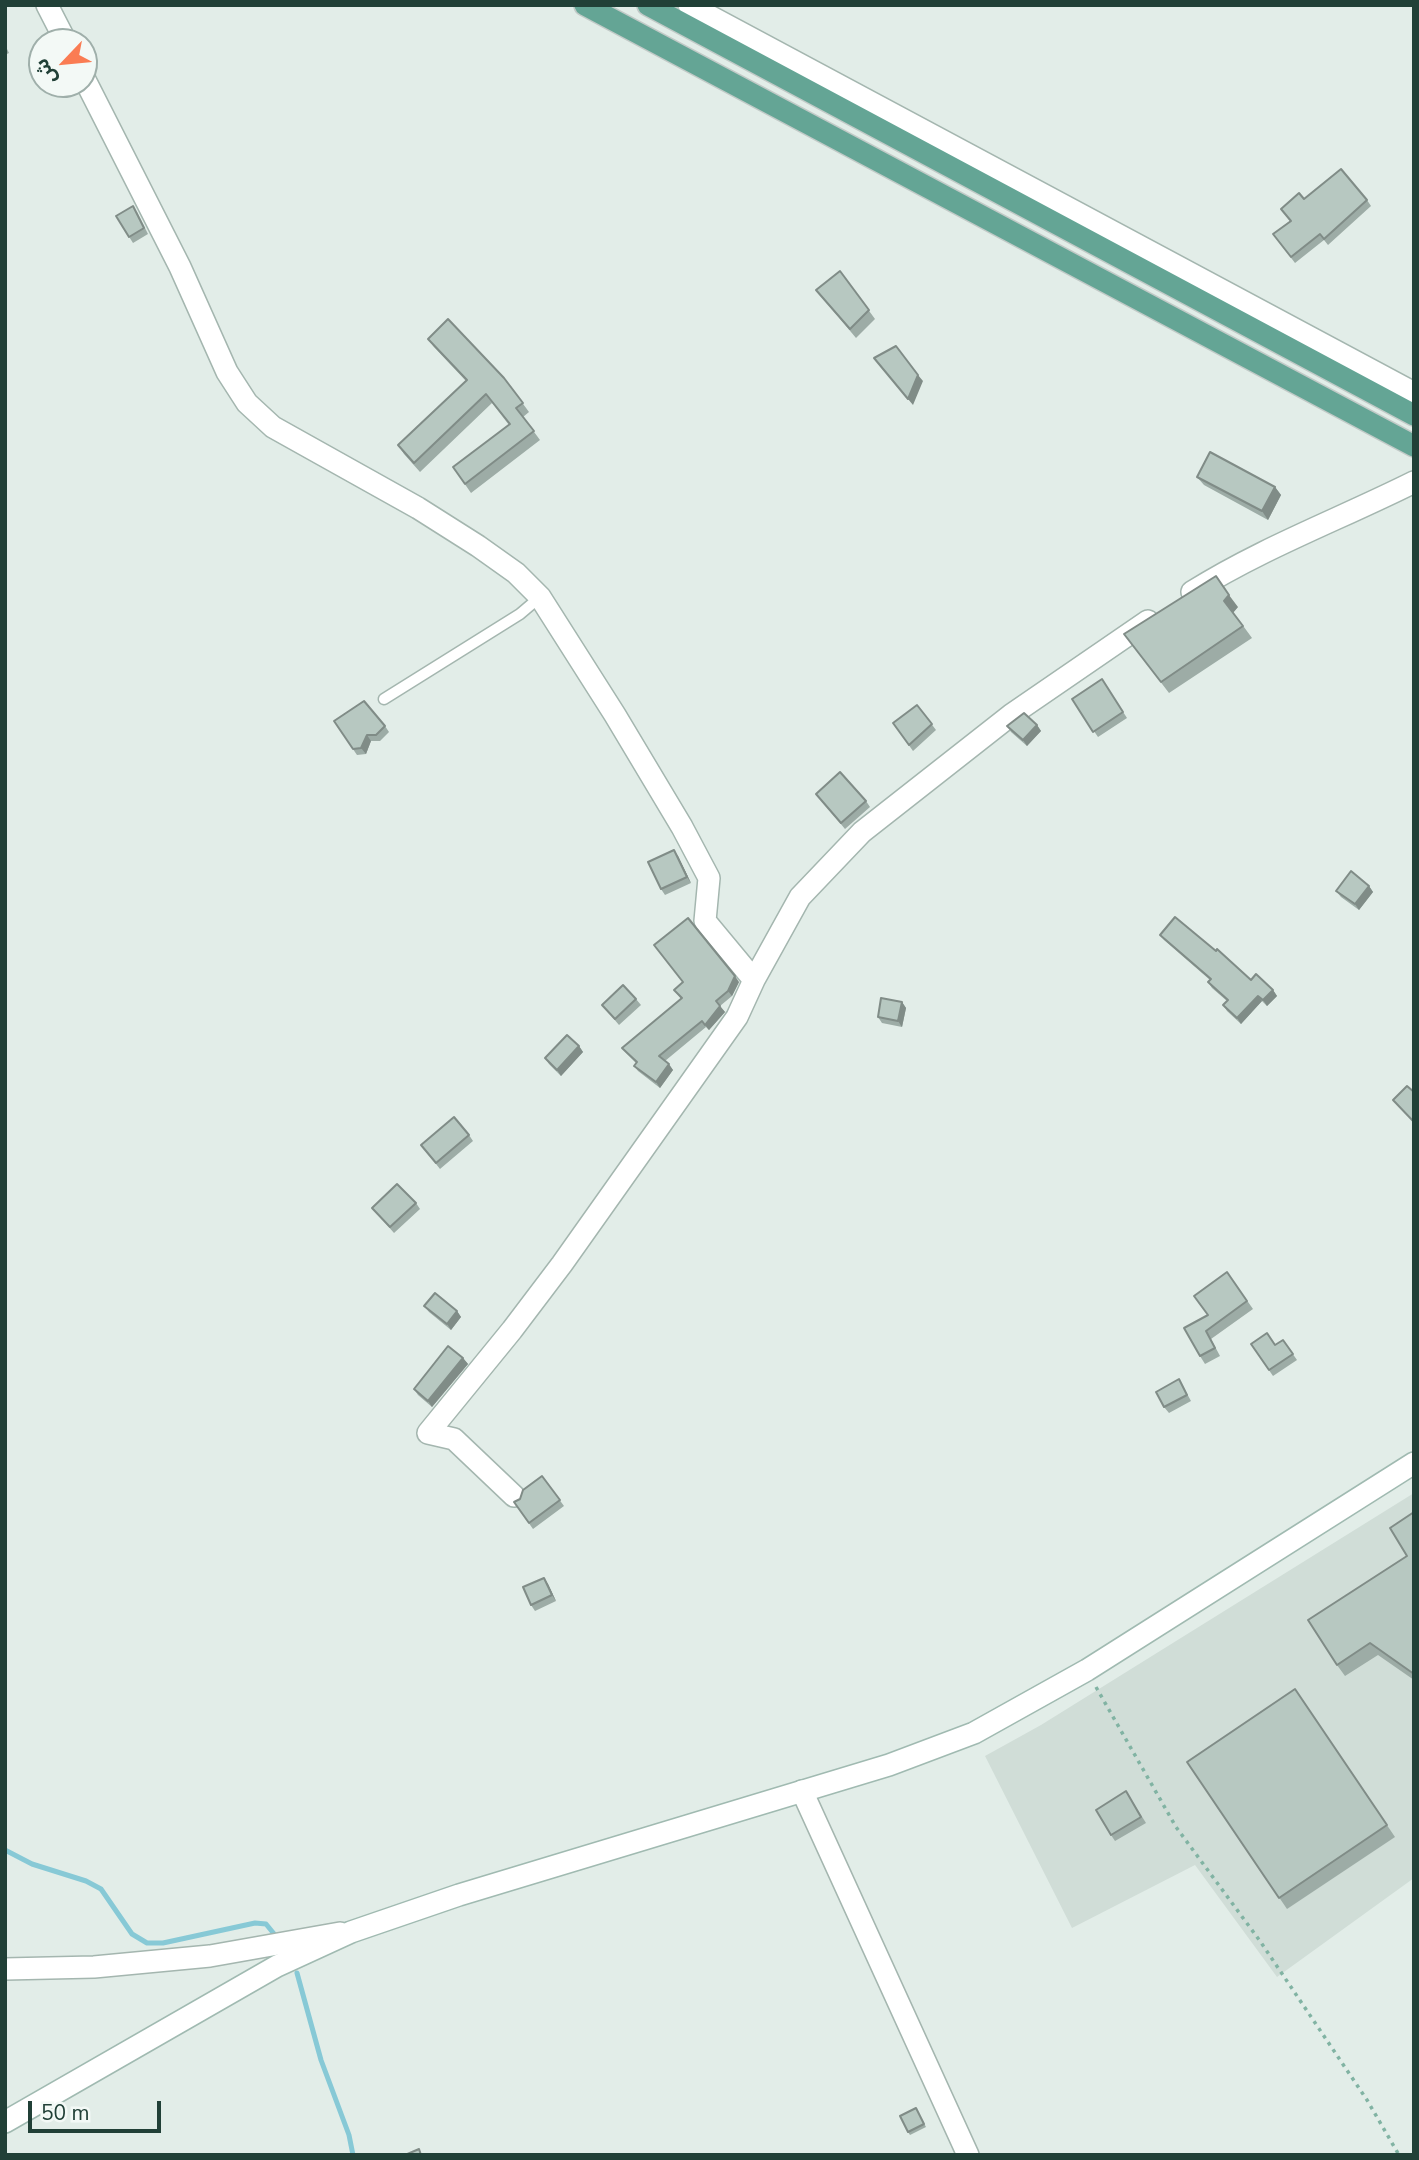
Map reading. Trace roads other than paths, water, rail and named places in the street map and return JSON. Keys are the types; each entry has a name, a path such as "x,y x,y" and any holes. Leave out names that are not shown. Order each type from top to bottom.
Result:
{"main road":[{"path":"586,5 1414,446"},
{"path":"648,5 1414,415"}],"street":[{"path":"47,5 59,28"},
{"path":"689,5 1414,393"},
{"path":"94,98 180,267 227,372 247,403 273,427 418,508 478,546 516,573 540,597 622,726 709,878 705,921 754,981"},
{"path":"514,1496 454,1439 428,1433 512,1331 562,1264 737,1017 800,897 862,832 1011,715 1173,605 1271,548 1414,482"},
{"path":"5,2122 277,1966 351,1931 459,1895 889,1765 974,1733 1087,1670 1414,1462"},
{"path":"802,1791 968,2155"},
{"path":"5,1969 94,1967 210,1956 351,1931"}],"lane":[{"path":"384,699 520,614 540,597"}],"waterway":[{"path":"5,1850 32,1864 86,1881 101,1889 132,1934 147,1943 163,1943 255,1923 266,1924 279,1940"},
{"path":"297,1973 321,2060 349,2135 353,2155"}]}
